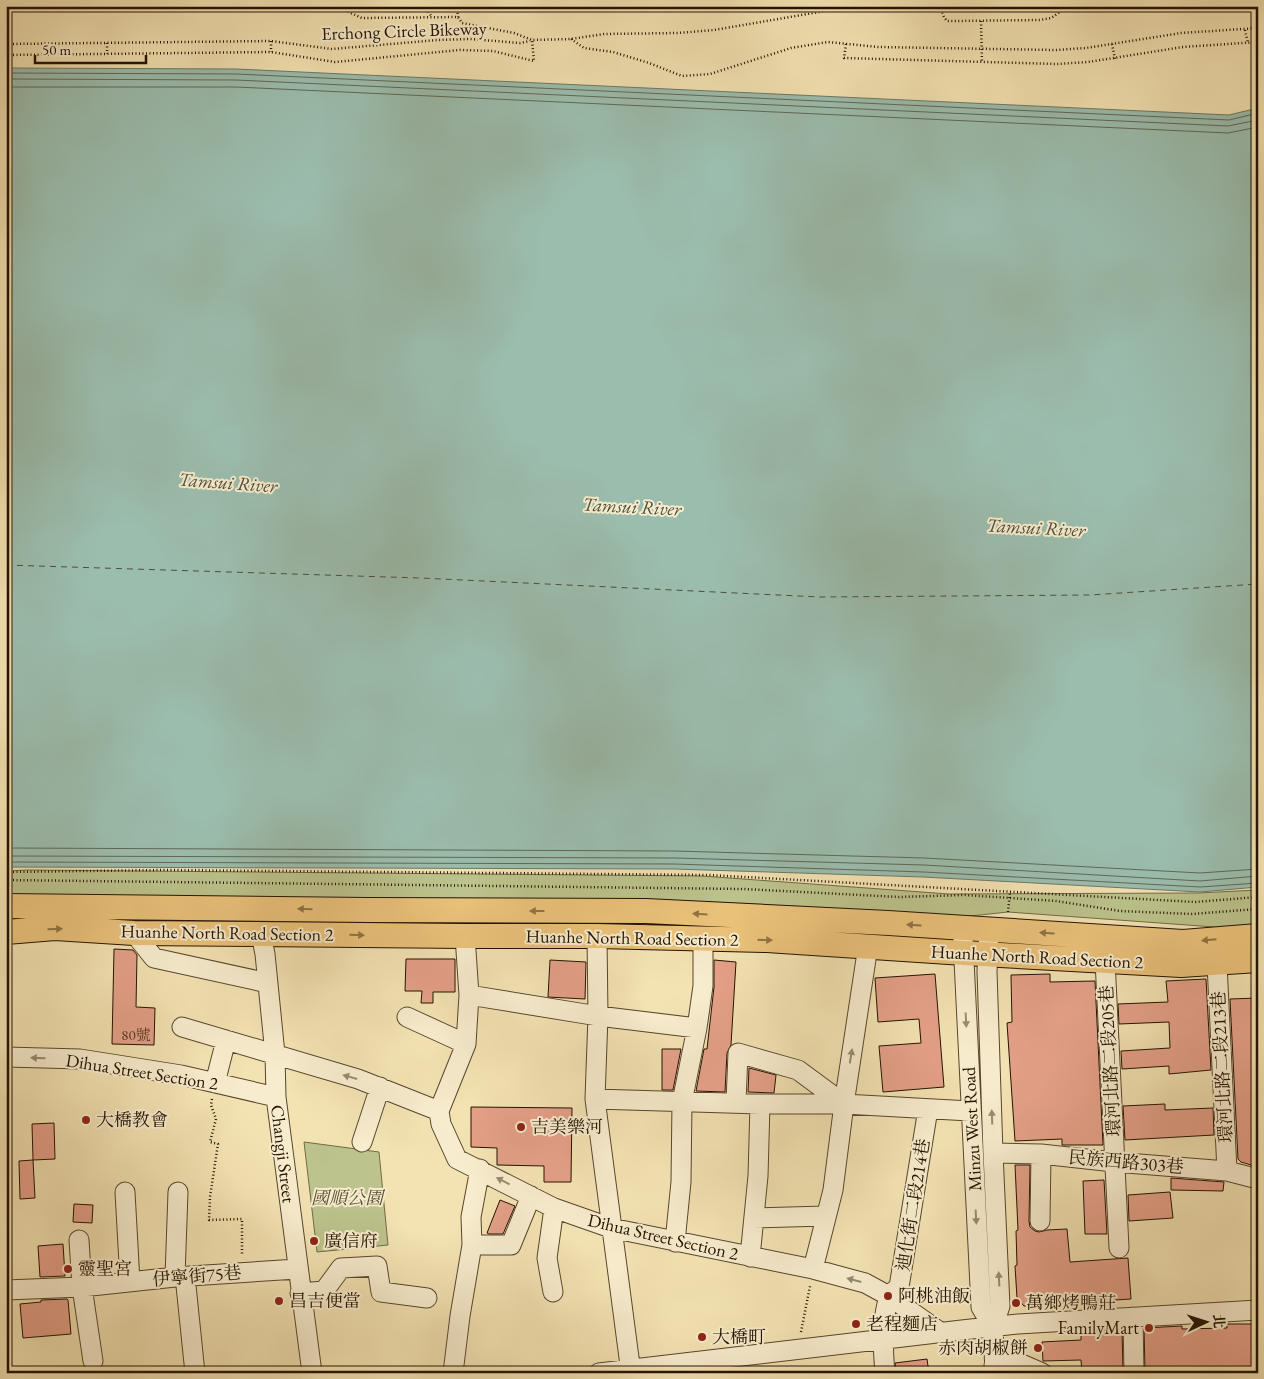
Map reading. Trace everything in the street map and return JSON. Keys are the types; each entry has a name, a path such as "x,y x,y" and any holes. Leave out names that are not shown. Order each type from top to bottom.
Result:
{"main road":[{"name":"Huanhe North Road Section 2","path":"6,906 646,911 1184,942 1258,936"},
{"name":"Huanhe North Road Section 2","path":"6,932 55,928 134,932 261,934 703,938 767,940 1181,965 1258,960"}],"street":[{"name":"Minzu West Road","path":"963,928 970,1111 981,1307 993,1327"},
{"name":"Minzu West Road","path":"989,930 993,1153 1000,1306 993,1327 994,1369"},
{"path":"134,932 154,958 268,983"},
{"name":"Changji Street","path":"261,934 268,983 276,1097 300,1293 312,1373"},
{"path":"182,1027 358,1079 439,1111 466,1044 468,995 465,936"},
{"path":"597,936 596,1099 611,1228 631,1371"},
{"path":"675,1242 681,1182 682,1102 697,1028 703,986 703,938"},
{"path":"813,1269 833,1190 868,946"},
{"name":"環河北路二段205巷","path":"1106,960 1119,1248"},
{"name":"環河北路二段213巷","path":"1217,964 1227,1170"},
{"path":"468,995 598,1016 697,1028"},
{"path":"406,1016 466,1044"},
{"path":"216,1083 226,1040"},
{"path":"736,1102 738,1052 798,1070 844,1104"},
{"name":"Dihua Street Section 2","path":"6,1057 80,1059 181,1075 276,1097"},
{"path":"362,1142 380,1087"},
{"path":"596,1099 760,1104 844,1104 970,1111"},
{"path":"750,1257 758,1176 760,1104"},
{"name":"迪化街二段214巷","path":"889,1296 900,1287 928,1109"},
{"name":"Dihua Street Section 2","path":"439,1111 441,1124 457,1159 554,1208 611,1228 813,1269 865,1283 889,1296 940,1332"},
{"name":"民族西路303巷","path":"993,1153 1041,1154 1114,1162 1227,1170 1258,1179"},
{"path":"1040,1221 1041,1154"},
{"path":"453,1373 472,1245 471,1217 480,1169"},
{"path":"125,1192 130,1282"},
{"path":"178,1192 180,1277 195,1373"},
{"path":"472,1245 511,1245 530,1196"},
{"path":"553,1292 547,1258 554,1208"},
{"path":"754,1218 826,1216"},
{"path":"79,1240 82,1287 93,1361"},
{"path":"300,1293 324,1291 341,1268 377,1266 381,1292 427,1298"},
{"name":"伊寧街75巷","path":"6,1290 82,1287 180,1277 297,1269"},
{"path":"885,1373 883,1339 889,1296"},
{"path":"599,1373 631,1371 940,1332 1133,1317 1258,1310"},
{"path":"1133,1317 1134,1373"},
{"path":"994,1369 1019,1363 1042,1373"}],"path":[{"path":"335,6 362,18 458,16"},
{"path":"361,6 361,10 464,9 464,6"},
{"path":"424,6 432,17"},
{"path":"6,55 271,52 335,62 460,50 493,51 534,61 532,40 514,33 462,23 458,16 457,6"},
{"name":"Erchong Circle Bikeway","path":"6,44 271,41 332,49 438,40 489,39 520,43 532,40 571,39 604,34 678,33 714,30 854,6"},
{"path":"940,6 947,21 1051,18 1060,12 1060,6"},
{"path":"981,21 982,63"},
{"path":"571,39 584,48 613,52 682,76 710,74 791,48 828,42 878,47 1056,50 1112,44 1181,33 1258,28"},
{"path":"1245,30 1248,43"},
{"path":"271,41 271,52"},
{"path":"107,42 108,54"},
{"path":"846,44 844,58 1057,64 1115,59 1183,47 1258,42"},
{"path":"1112,44 1115,59"},
{"path":"6,872 165,870 709,875 1195,902 1258,896"},
{"path":"1008,912 1010,891"},
{"path":"216,1083 211,1105 216,1120 210,1142 218,1144 210,1197 209,1220 242,1219 242,1272"},
{"path":"798,1349 813,1269"}],"green space":[{"path":"6,871 702,876 949,894 1198,893 1258,890 1258,925 1228,928 1008,912 942,919 6,900"},
{"name":"國順公園","path":"304,1142 379,1152 388,1245 317,1252"}],"water":[{"name":"Tamsui River","path":"6,68 236,69 1229,115 1258,108 1258,887 1200,892 923,877 674,869 6,867"}],"building":[{"path":"114,949 133,950 137,955 136,1007 155,1008 154,1045 112,1044"},
{"path":"406,959 455,959 455,992 433,992 433,1003 421,1003 422,991 405,991"},
{"path":"550,960 586,962 585,999 548,997"},
{"path":"714,960 736,962 731,1045 727,1053 725,1092 696,1091 704,1049 707,1049 714,987"},
{"path":"935,974 944,1087 883,1092 879,1046 921,1043 919,1019 878,1022 875,978"},
{"path":"1050,974 1050,982 1095,981 1103,1145 1062,1145 1062,1139 1015,1141 1007,1023 1012,1022 1011,975"},
{"path":"1206,979 1211,1070 1169,1074 1169,1066 1122,1069 1121,1051 1170,1048 1169,1022 1119,1024 1118,1004 1168,1002 1166,981"},
{"path":"1258,998 1258,1167 1241,1162 1238,1159 1230,999"},
{"path":"662,1049 681,1049 673,1090 662,1090"},
{"path":"749,1068 776,1075 774,1093 748,1092"},
{"path":"1165,1104 1165,1110 1213,1108 1214,1135 1125,1140 1123,1106"},
{"name":"吉美樂河","path":"471,1107 572,1108 571,1182 544,1182 544,1166 497,1165 497,1148 471,1147"},
{"path":"54,1123 55,1159 33,1160 32,1124"},
{"path":"33,1160 35,1198 20,1199 19,1161"},
{"path":"1015,1165 1030,1165 1030,1227 1039,1232 1067,1229 1070,1262 1128,1258 1131,1299 1024,1306 1017,1298 1015,1266 1017,1265 1016,1231 1018,1230"},
{"path":"1171,1178 1224,1182 1223,1191 1171,1190"},
{"path":"1104,1180 1107,1234 1085,1234 1083,1181"},
{"path":"1170,1192 1173,1218 1129,1221 1128,1195"},
{"path":"500,1200 515,1206 503,1234 489,1234 487,1233"},
{"path":"74,1204 93,1205 92,1223 73,1222"},
{"path":"63,1244 65,1276 40,1277 38,1246"},
{"path":"67,1299 71,1334 23,1338 20,1304 41,1302 41,1300"},
{"path":"1227,1324 1258,1324 1258,1369 1222,1370 1222,1373 1145,1373 1144,1328 1182,1326 1182,1329 1227,1328"},
{"path":"1122,1329 1123,1373 1082,1373 1081,1360 1043,1361 1042,1342 1081,1340 1081,1332"},
{"path":"927,1359 929,1373 896,1373 895,1363"}],"ferry route":[{"path":"6,565 420,578 820,597 1090,595 1258,584"}],"place":[{"name":"大橋教會","path":"86,1120"},
{"name":"吉美樂河","path":"521,1127"},
{"name":"廣信府","path":"314,1241"},
{"name":"靈聖宮","path":"68,1269"},
{"name":"阿桃油飯","path":"888,1296"},
{"name":"昌吉便當","path":"279,1301"},
{"name":"萬鄉烤鴨莊","path":"1016,1303"},
{"name":"老程麵店","path":"856,1324"},
{"name":"FamilyMart","path":"1149,1328"},
{"name":"大橋町","path":"702,1337"},
{"name":"赤肉胡椒餅","path":"1038,1348"}]}
